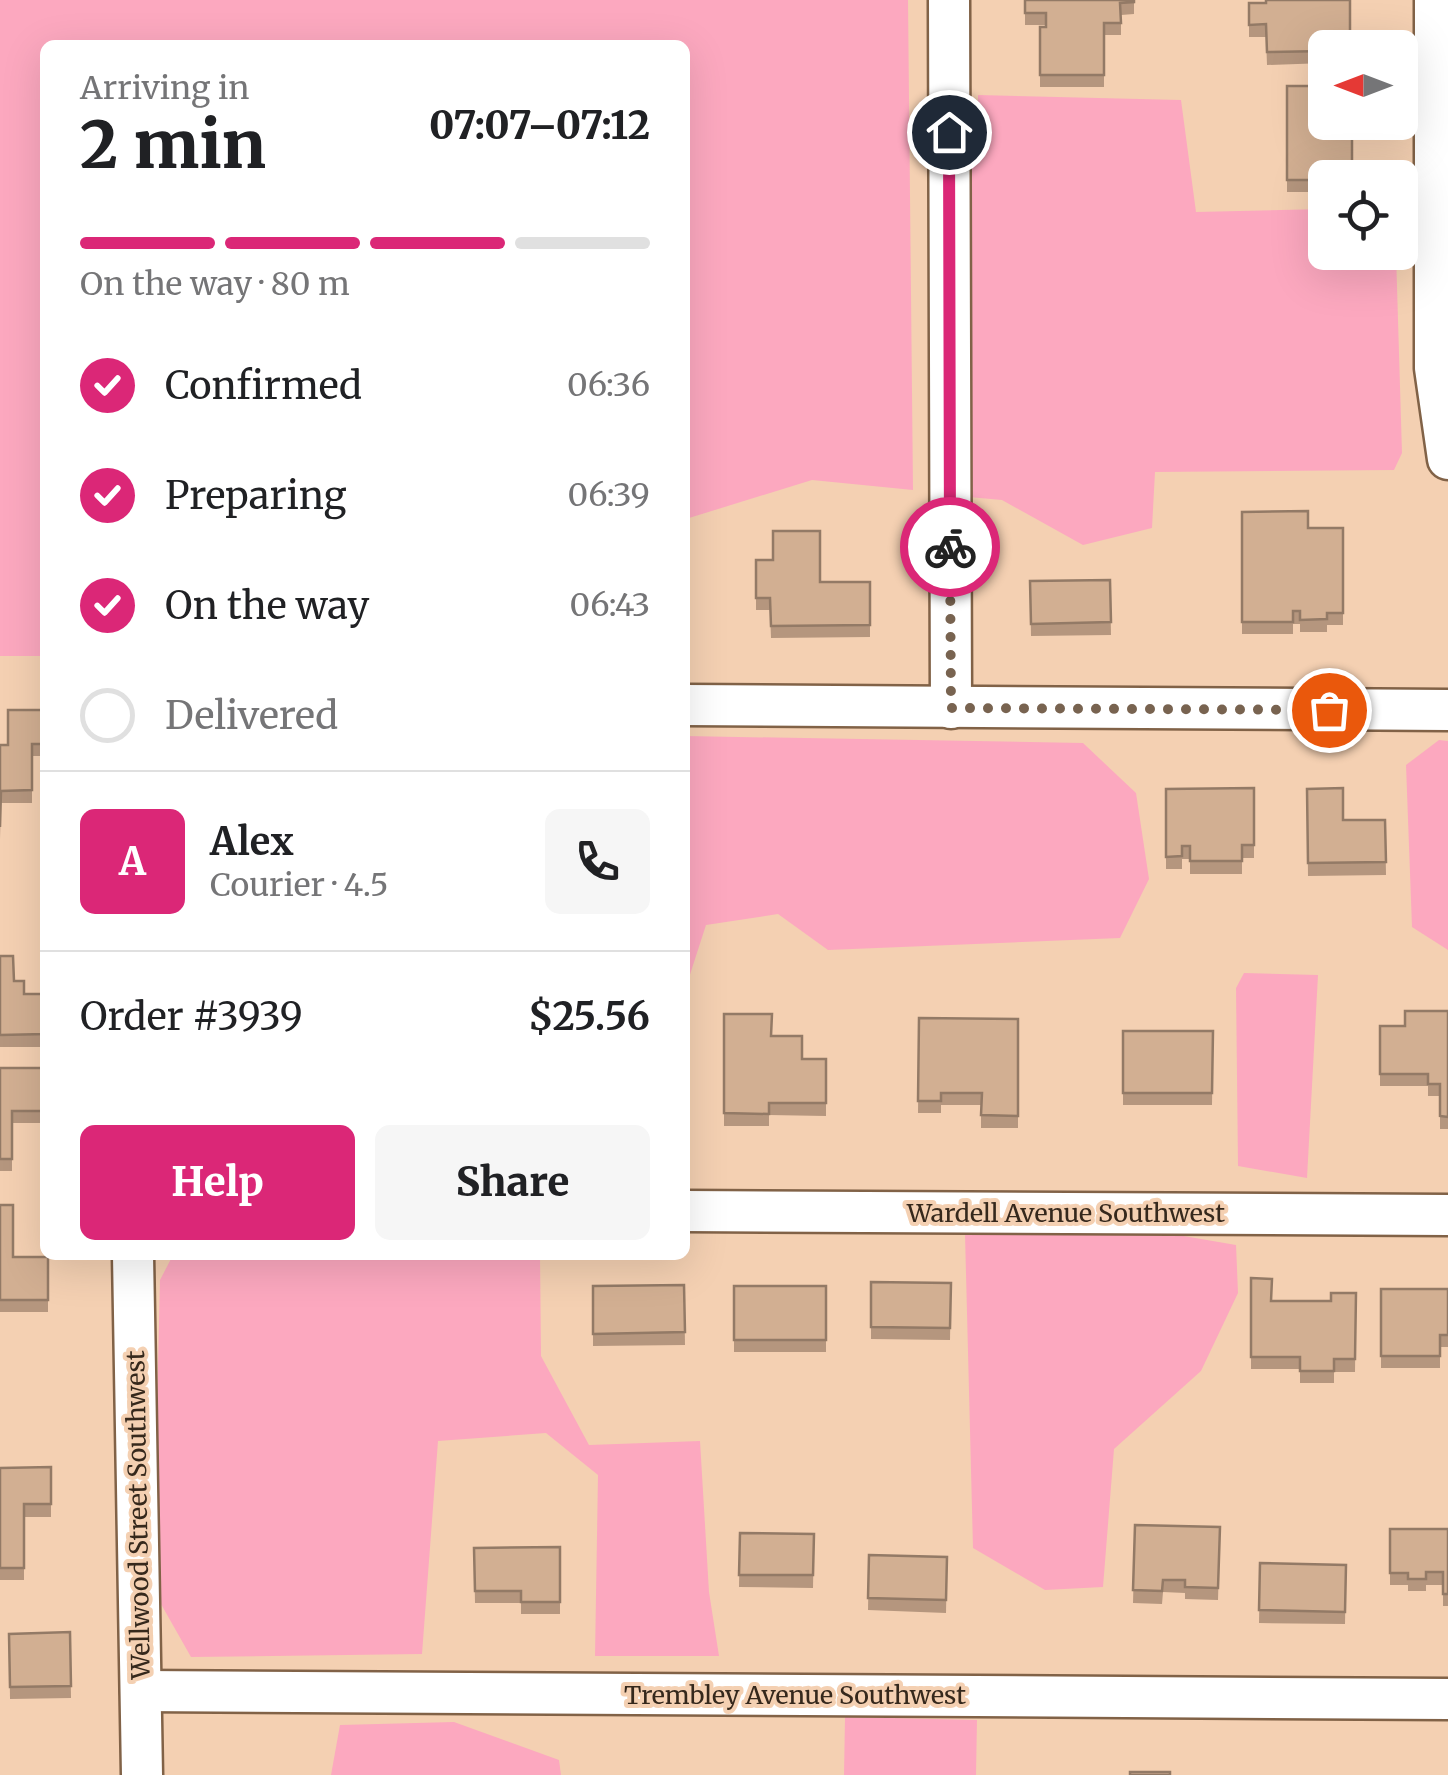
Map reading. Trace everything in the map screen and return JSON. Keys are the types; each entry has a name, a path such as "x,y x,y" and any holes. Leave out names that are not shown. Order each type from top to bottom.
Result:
{"street":[{"path":"948,0 951,708"},
{"path":"1436,0 1435,368 1448,459"},
{"path":"690,705 1448,710"},
{"name":"Wardell Avenue Southwest","path":"690,1211 1448,1215"},
{"name":"Wellwood Street Southwest","path":"133,1260 142,1775"},
{"name":"Trembley Avenue Southwest","path":"142,1691 1448,1698"}],"shaded area":[{"path":"0,0 908,0 913,490 812,480 690,518 690,40 40,40 40,656 0,656"},
{"path":"978,95 1181,100 1196,212 1308,209 1308,270 1397,270 1402,453 1394,470 1155,472 1152,528 1083,545 1002,500 969,497 964,151 978,126"},
{"path":"690,736 1083,743 1136,793 1149,879 1120,938 828,950 778,914 706,925 690,975"},
{"path":"1439,740 1448,741 1448,950 1412,927 1406,765"},
{"path":"1244,973 1318,975 1307,1178 1238,1166 1236,988"},
{"path":"965,1234 1172,1234 1236,1245 1238,1293 1201,1371 1114,1449 1103,1587 1045,1590 973,1548"},
{"path":"170,1260 540,1260 541,1356 589,1445 700,1441 709,1592 719,1656 595,1656 598,1475 546,1433 438,1441 422,1654 191,1657 157,1597 160,1280"},
{"path":"845,1717 977,1720 976,1775 844,1775"},
{"path":"454,1722 559,1760 561,1775 331,1775 340,1725"}],"building":[{"path":"1025,0 1134,2 1120,3 1121,23 1104,23 1104,75 1040,75 1040,27 1046,27 1046,13 1025,13"},
{"path":"1350,0 1350,30 1308,30 1308,51 1267,52 1266,24 1249,25 1249,3"},
{"path":"1287,86 1308,86 1308,140 1352,140 1352,160 1308,160 1308,180 1287,180"},
{"path":"1308,511 1308,528 1343,528 1343,613 1327,613 1327,619 1300,620 1300,611 1293,611 1293,622 1242,622 1242,512"},
{"path":"773,531 820,531 820,582 870,582 870,625 771,626 770,598 756,598 756,560 773,560"},
{"path":"1110,580 1111,622 1031,624 1030,581"},
{"path":"8,710 40,710 40,744 32,744 32,790 1,791 0,827 0,745 8,745"},
{"path":"1254,788 1254,845 1242,845 1242,861 1190,861 1190,846 1182,846 1182,856 1166,857 1166,789"},
{"path":"1343,788 1343,820 1385,820 1386,862 1308,863 1307,789"},
{"path":"0,956 13,956 14,981 24,981 24,994 40,994 40,1034 0,1035"},
{"path":"1405,1011 1448,1011 1448,1117 1440,1116 1440,1084 1428,1084 1428,1074 1380,1074 1380,1026 1405,1026"},
{"path":"724,1014 772,1014 771,1036 802,1036 802,1059 826,1059 826,1103 769,1103 769,1114 724,1113"},
{"path":"919,1018 1018,1019 1018,1116 981,1115 982,1093 941,1093 941,1101 918,1101"},
{"path":"1123,1031 1213,1031 1212,1093 1123,1093"},
{"path":"0,1068 40,1068 40,1111 12,1111 12,1159 0,1159"},
{"path":"0,1205 13,1205 13,1257 48,1260 48,1300 0,1300"},
{"path":"1251,1278 1272,1279 1271,1301 1331,1301 1331,1293 1356,1293 1355,1359 1334,1359 1334,1371 1300,1371 1300,1357 1251,1357"},
{"path":"871,1282 951,1283 950,1328 871,1327"},
{"path":"684,1285 685,1332 593,1334 593,1286"},
{"path":"734,1286 826,1286 826,1340 734,1340"},
{"path":"1381,1289 1448,1289 1448,1335 1440,1335 1440,1356 1381,1356"},
{"path":"51,1467 51,1504 24,1504 24,1568 0,1568 0,1468"},
{"path":"1135,1525 1220,1527 1218,1588 1185,1587 1185,1580 1163,1580 1162,1591 1133,1590"},
{"path":"1390,1529 1448,1529 1448,1594 1443,1594 1443,1572 1426,1572 1426,1579 1390,1573"},
{"path":"740,1533 814,1534 813,1575 739,1575"},
{"path":"560,1547 560,1602 521,1602 521,1591 475,1591 474,1548"},
{"path":"869,1555 947,1557 946,1600 868,1598"},
{"path":"1260,1563 1346,1565 1345,1612 1259,1610"},
{"path":"70,1632 71,1686 10,1687 9,1634"},
{"path":"1170,1772 1170,1775 1130,1775"}],"way so far":[{"path":"950,547 951,708 1329,710"}],"route":[{"path":"949,132 950,547"}]}
